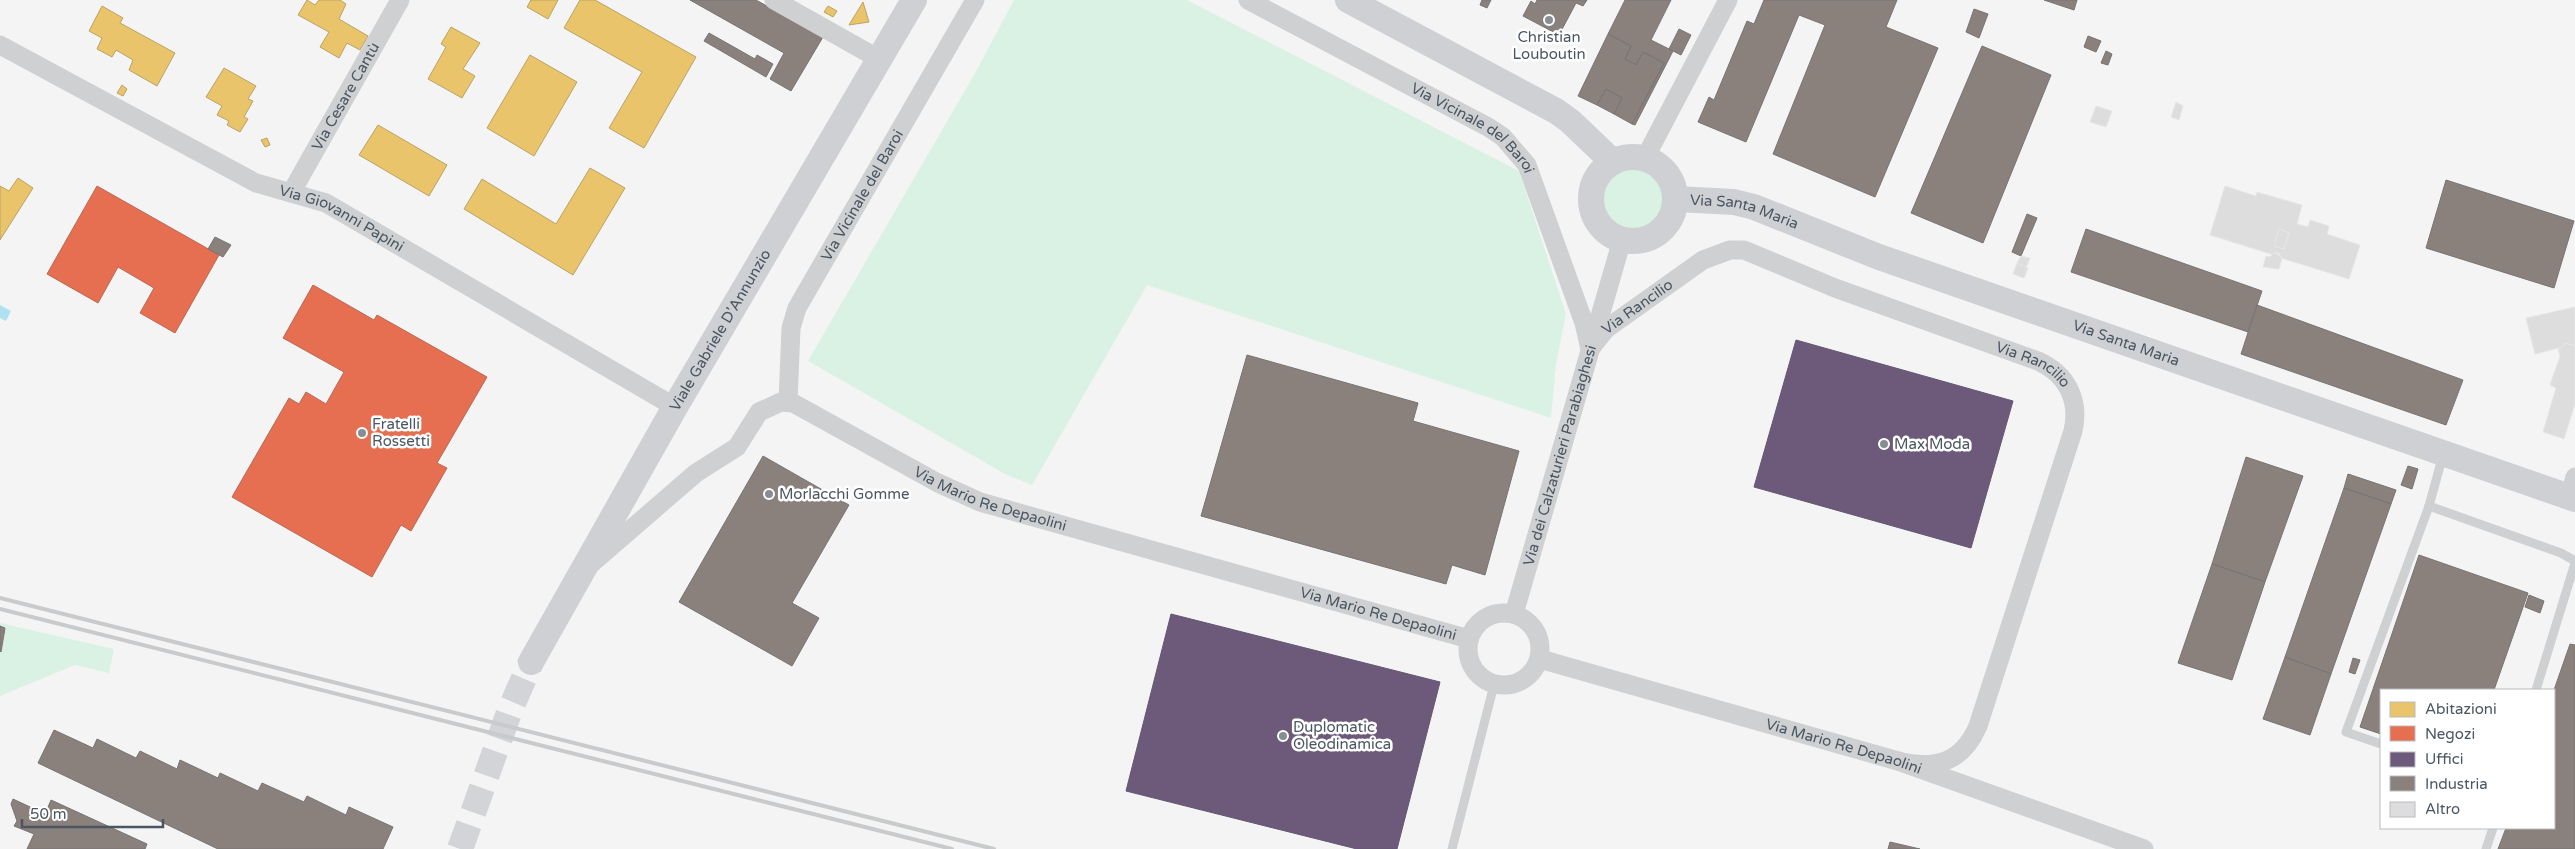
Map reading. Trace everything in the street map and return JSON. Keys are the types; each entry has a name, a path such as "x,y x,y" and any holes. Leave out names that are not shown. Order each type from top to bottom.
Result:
{"street":[{"name":"Via Cesare Cantù","path":"291,192 400,0"},
{"path":"774,0 879,58"},
{"name":"Viale Gabriele D'Annunzio","path":"530,662 674,407 914,0"},
{"name":"Via Vicinale del Baroi","path":"788,402 791,328 797,308 975,0"},
{"name":"Via Vicinale del Baroi","path":"1248,0 1488,127 1516,150 1534,181 1584,323 1590,349"},
{"path":"1348,0 1556,111 1570,121 1613,162"},
{"path":"1622,240 1603,229 1596,220 1592,204 1593,188 1597,178 1613,162 1623,158 1645,158 1728,0"},
{"name":"Via Giovanni Papini","path":"0,45 256,183 326,202 674,407"},
{"name":"Via Santa Maria","path":"1622,240 1644,240 1654,236 1670,220 1676,199 1674,188 1664,169 1645,158"},
{"name":"Via Santa Maria","path":"1676,199 1734,202 1754,207 1878,257 2444,453 2573,491"},
{"name":"Via dei Calzaturieri Parabiaghesi","path":"1514,614 1622,240"},
{"name":"Via Rancilio","path":"1590,349 1606,329 1703,260 1730,250 1744,250 1835,288 2048,365 2064,380 2074,399 2075,420 2073,431 1974,736 1960,753 1941,763 1920,766 1898,761"},
{"path":"581,572 696,473 737,447 760,412 770,405 788,402"},
{"name":"Via Mario Re Depaolini","path":"788,402 804,407 938,483 980,502 1469,639"},
{"name":"Via Mario Re Depaolini","path":"1494,685 1482,678 1472,667 1468,654 1469,639 1475,626 1486,617 1500,612 1514,614"},
{"path":"1494,685 1509,686 1522,681 1533,672 1540,659 1541,645 1536,631 1527,620 1514,614"},
{"name":"Via Mario Re Depaolini","path":"1540,659 1898,761 2144,849"}],"lane":[{"path":"2380,744 2346,732 2428,506 2444,453"},
{"path":"2428,506 2561,553 2575,562 2536,689"},
{"path":"1452,849 1494,685"},
{"path":"2486,849 2493,829"}],"green space":[{"path":"1014,0 1187,0 1519,171 1566,314 1556,364 1551,418 1147,285 1032,485 1007,475 808,361 974,75"},
{"path":"1633,167 1645,169 1655,176 1662,186 1664,198 1662,210 1655,220 1645,227 1633,229 1621,227 1611,220 1604,210 1602,198 1604,186 1611,176 1621,169"},
{"path":"0,623 114,649 109,673 75,665 0,696"}],"water":[{"path":"0,305 11,311 6,321 0,318"}],"building: Abitazioni":[{"path":"307,0 315,5 319,0 340,0 346,4 339,19 368,36 360,50 347,43 339,58 320,47 329,32 298,15"},
{"path":"531,0 558,0 548,19 527,7"},
{"path":"580,0 595,0 696,57 644,148 609,128 642,72 564,28"},
{"path":"863,2 869,22 849,25"},
{"path":"102,6 123,18 120,23 175,53 157,86 129,70 133,60 116,50 112,57 97,49 102,38 89,31"},
{"path":"828,6 837,11 833,17 824,12"},
{"path":"451,27 480,43 463,69 475,76 462,98 428,79 446,47 441,44"},
{"path":"530,55 577,82 534,156 487,128"},
{"path":"224,68 256,86 248,99 253,101 244,117 248,119 240,132 227,125 229,121 217,115 222,106 206,97"},
{"path":"122,85 127,89 123,96 117,93"},
{"path":"378,125 447,165 429,196 359,155"},
{"path":"267,138 270,145 265,147 261,140"},
{"path":"590,168 625,188 573,275 464,209 482,179 556,224"},
{"path":"18,178 33,188 0,240 0,186 9,191"}],"building: Negozi":[{"path":"97,186 219,255 175,333 140,313 154,288 118,267 98,303 47,274"},
{"name":"Fratelli Rossetti","path":"313,285 374,320 377,315 487,377 437,463 447,468 411,531 401,525 372,577 232,497 289,398 299,404 306,392 326,404 344,372 283,338"}],"building: Uffici":[{"name":"Max Moda","path":"1796,340 2013,401 1971,548 1754,487"},
{"name":"Duplomatic Oleodinamica","path":"1171,614 1440,682 1397,849 1357,849 1126,791"}],"building: Industria":[{"path":"690,0 756,0 823,37 791,91 770,79 784,53"},
{"path":"1482,0 1491,0 1487,8 1480,5"},
{"name":"Christian Louboutin","path":"1537,0 1587,0 1583,6 1576,3 1559,35 1523,16 1531,1 1535,4"},
{"path":"1625,0 1671,0 1651,40 1673,51 1635,125 1632,124 1664,63 1643,52 1636,65 1625,59 1631,46 1608,34"},
{"path":"1764,0 1897,0 1886,27 1938,48 1875,197 1773,154 1825,25 1799,15 1746,142 1698,122 1709,97 1714,100 1747,21 1754,24"},
{"path":"2044,0 2077,0 2074,10"},
{"path":"1974,9 1988,14 1979,38 1966,32"},
{"path":"1679,29 1691,35 1681,55 1669,49"},
{"path":"709,33 755,59 757,55 773,64 766,77 704,41"},
{"path":"1608,34 1631,46 1625,59 1636,65 1643,52 1664,63 1632,124 1614,114 1622,98 1606,89 1597,105 1578,96"},
{"path":"2088,36 2101,41 2096,52 2084,47"},
{"path":"1982,46 2051,75 1983,243 1911,213"},
{"path":"2106,51 2112,54 2108,65 2101,63"},
{"path":"1606,89 1622,98 1614,114 1597,105"},
{"path":"2446,180 2574,221 2554,288 2426,248"},
{"path":"2027,214 2037,218 2021,256 2012,252"},
{"path":"2086,229 2262,291 2248,332 2071,272"},
{"path":"215,237 231,245 223,257 208,249"},
{"path":"2257,305 2463,380 2446,425 2241,354"},
{"path":"1247,355 1418,403 1413,421 1519,451 1485,575 1452,565 1446,584 1201,516"},
{"path":"763,456 849,505 792,603 819,618 792,666 679,602"},
{"path":"2246,457 2303,476 2265,582 2212,564"},
{"path":"2408,466 2418,469 2412,489 2401,485"},
{"path":"2348,474 2396,490 2391,504 2344,488"},
{"path":"2344,488 2391,504 2331,674 2285,657"},
{"path":"2419,555 2528,593 2494,689 2380,689 2380,734 2360,727"},
{"path":"2212,564 2265,582 2232,680 2178,663"},
{"path":"2529,595 2544,601 2540,613 2525,607"},
{"path":"0,626 5,628 1,652 0,651"},
{"path":"2570,644 2575,645 2575,849 2498,849 2506,829 2555,829 2554,689"},
{"path":"2285,657 2331,674 2310,735 2263,719"},
{"path":"2353,658 2360,660 2355,674 2349,672"},
{"path":"54,730 93,748 97,739 136,758 140,751 177,769 180,760 218,778 220,773 258,791 262,783 304,802 307,796 346,815 349,807 393,827 383,849 218,849 38,763"},
{"path":"13,799 45,814 51,800 147,844 145,849 27,849 34,834 14,826 17,821 11,804"},
{"path":"1890,842 1920,849 1888,849"}],"building: Altro":[{"path":"2176,102 2183,106 2179,120 2171,117"},
{"path":"2096,106 2112,111 2106,127 2090,122"},
{"path":"2225,186 2256,196 2257,192 2302,205 2297,224 2308,227 2310,220 2329,226 2327,234 2360,245 2349,279 2284,259 2275,252 2274,255 2210,235","holes":["2279,229 2289,233 2284,249 2274,246"]},
{"path":"2279,229 2289,233 2284,249 2274,246"},
{"path":"2275,252 2282,258 2279,269 2263,267 2266,256 2270,257"},
{"path":"2021,256 2030,258 2026,268 2017,263"},
{"path":"2017,263 2028,268 2024,278 2013,274"},
{"path":"2575,307 2575,346 2565,343 2563,347 2535,354 2526,318"},
{"path":"2565,343 2575,346 2575,404 2564,439 2543,432 2556,388 2550,385 2560,356 2558,349 2563,347"}],"tunnel":[{"path":"460,849 510,710 531,662"}],"railway":[{"path":"0,598 994,849"},
{"path":"0,609 952,849"}],"place":[{"name":"Christian Louboutin","path":"1549,20"},
{"name":"Fratelli Rossetti","path":"362,433"},
{"name":"Max Moda","path":"1884,444"},
{"name":"Morlacchi Gomme","path":"769,494"},
{"name":"Duplomatic Oleodinamica","path":"1283,736"}]}
